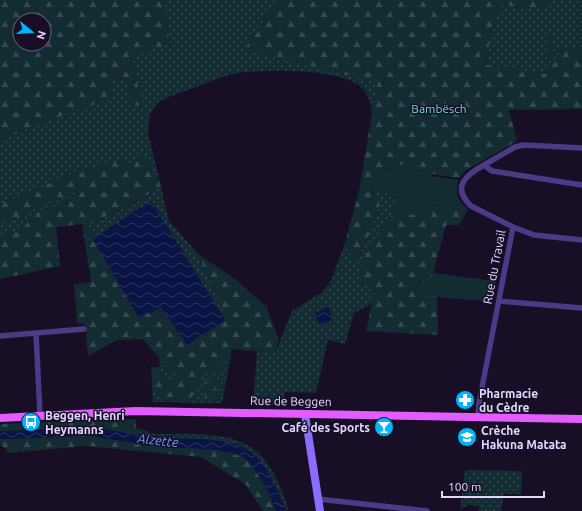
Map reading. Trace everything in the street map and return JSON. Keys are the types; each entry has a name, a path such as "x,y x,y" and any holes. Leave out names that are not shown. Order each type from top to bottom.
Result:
{"main road":[{"name":"Rue de Beggen","path":"0,418 136,411 582,419"},
{"path":"305,414 320,511"}],"street":[{"path":"582,148 524,145 515,147 484,165 492,171 582,185"},
{"name":"Rue du Travail","path":"478,417 479,403 513,227 471,206 462,194 464,180 468,174 484,165"},
{"path":"513,227 534,235 582,240"},
{"path":"499,301 582,308"},
{"path":"0,336 84,329"},
{"path":"36,333 40,416"},
{"path":"318,499 427,511"}],"green space":[{"path":"0,0 163,0 170,44 131,55 142,104 135,106 127,79 113,78 110,99 33,126 0,141"},
{"path":"163,0 277,0 245,49 377,82 372,115 371,104 367,94 362,88 352,81 322,73 284,71 239,73 221,77 159,102 150,114 148,132 169,221 198,254 222,305 225,320 151,201 93,239 91,224 151,194 152,189 127,166 82,170 0,204 0,141 33,126 113,78 127,79 135,106 142,104 131,55 170,43"},
{"name":"Bambësch","path":"277,0 550,0 547,1 548,7 524,9 502,4 491,29 487,65 546,74 554,63 548,61 549,36 551,37 554,62 562,47 582,47 582,109 509,110 517,141 465,171 460,178 432,174 398,164 396,171 382,169 371,191 380,205 369,235 354,263 345,243 359,191 377,83 245,49"},
{"path":"550,0 582,0 582,47 562,47 554,63 546,74 487,65 491,29 502,4 524,9"},
{"path":"145,154 161,186 152,189 151,193 91,224 93,239 139,318 161,307 224,320 222,305 198,254 235,279 266,306 279,340 275,353 232,349 219,371 201,372 200,384 188,403 168,402 154,387 153,370 160,370 169,382 179,371 170,371 143,339 117,340 88,356 85,324 77,323 74,284 91,282 82,224 56,227 60,266 0,279 0,236 20,231 36,213 69,200 78,191 31,209 0,225 0,204 82,170 124,160 127,166"},
{"path":"398,164 432,174 432,176 458,180 457,196 461,203 446,207 431,205 430,214 402,215 393,213 398,194 371,191 373,169 395,171"},
{"path":"79,190 69,200 36,213 20,231 0,236 0,225 31,209"},
{"path":"371,191 398,194 393,213 365,256 358,282 375,288 372,304 354,313 345,344 328,340 316,393 285,392 282,405 253,405 257,351 275,353 292,311 321,293 331,281 345,243 355,262 369,235 379,205"},
{"path":"461,203 468,210 459,225 446,225 430,284 419,282 417,295 437,296 438,335 366,331 375,288 358,282 365,256 393,213 402,215 431,205 446,207"},
{"path":"433,273 496,281 492,302 417,295 419,282 430,284"},
{"path":"232,349 222,403 188,403 200,384 201,371 219,371"},
{"path":"159,358 170,371 180,371 169,382 160,370 154,387 168,402 153,402 151,367 160,367"},
{"path":"205,378 219,379 223,381 222,395 219,399 203,396"},
{"path":"136,419 136,428 148,431 145,435 0,431 0,424"},
{"path":"148,431 154,434 196,434 226,437 253,448 272,470 289,510 286,510 278,491 250,453 145,435"},
{"path":"90,436 156,446 213,449 235,453 249,462 259,474 271,497 276,511 263,511 246,485 201,457 86,446 7,453 6,449 0,445 0,439"},
{"path":"465,470 522,471 521,494 504,494 501,511 479,511 479,506 468,505 460,510"}],"water":[{"path":"151,201 225,320 187,345 161,307 139,318 93,239"},
{"path":"329,307 332,319 329,322 320,324 314,313"},
{"name":"Alzette","path":"89,428 156,437 210,440 238,445 259,459 274,484 286,511 276,511 268,490 249,462 242,456 217,450 158,446 90,436 0,439 0,431"}],"place":[{"name":"Pharmacie du Cèdre","path":"465,400"},
{"name":"Beggen, Henri Heymanns","path":"31,422"},
{"name":"Café des Sports","path":"384,427"},
{"name":"Crèche Hakuna Matata","path":"467,437"}]}
